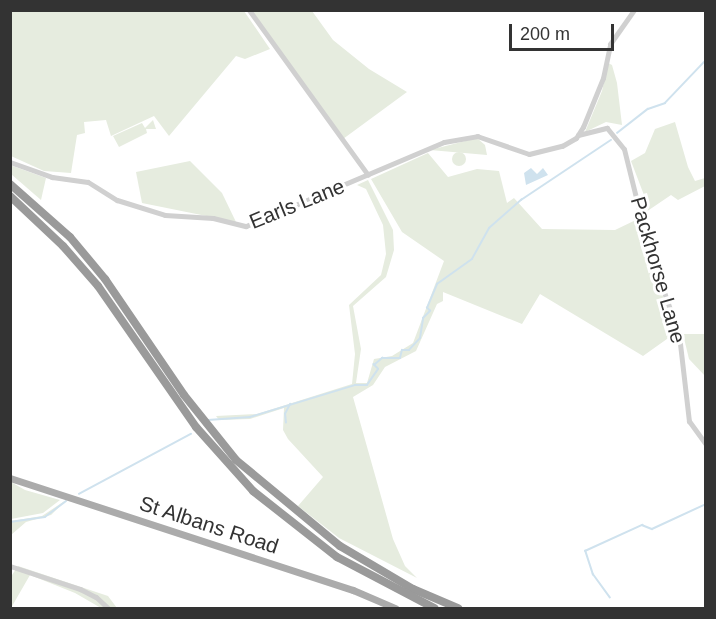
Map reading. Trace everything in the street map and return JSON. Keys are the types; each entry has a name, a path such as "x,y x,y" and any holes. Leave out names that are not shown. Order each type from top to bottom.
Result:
{"highway":[{"path":"10,184 70,237 105,279 201,426 236,460 314,528 374,568 458,609"},
{"path":"10,196 63,246 98,286 201,426 253,491 296,527 371,578 434,609"}],"main road":[{"name":"St Albans Road","path":"10,478 352,590 395,609"}],"street":[{"path":"249,10 361,170 368,175"},
{"path":"578,135 603,78 614,36 634,10"},
{"name":"Packhorse Lane","path":"578,135 607,128 624,149 648,246 678,335 689,421 705,444"},
{"name":"Earls Lane","path":"10,162 52,177 88,182 117,200 165,214 213,218 239,226 368,175 419,151 466,137 485,138 529,154 562,146 578,135"},
{"path":"360,178 361,170"},
{"path":"10,566 80,589 96,597 108,609"}],"shaded area":[{"path":"11,10 244,11 270,49 245,59 236,56 169,136 154,116 111,136 106,120 84,122 85,133 77,135 71,173 44,171 11,156"},
{"path":"252,11 312,11 333,40 369,69 407,92 343,139"},
{"path":"608,63 612,65 617,83 622,125 606,122 585,132 602,91"},
{"path":"153,120 156,129 146,129 147,133 119,147 113,136 142,123 145,128"},
{"path":"675,122 688,167 695,181 705,178 705,186 678,200 671,195 643,214 642,208 647,203 631,161 645,153 655,129"},
{"path":"477,138 485,145 487,155 430,150"},
{"path":"456,152 462,152 466,159 462,166 456,166 452,162 452,156"},
{"path":"428,153 448,177 477,169 499,171 507,203 514,198 542,229 615,230 640,218 674,334 643,356 540,294 522,324 443,292 443,301 437,304 416,351 385,367 373,385 353,397 393,539 405,566 417,578 339,538 298,506 323,477 288,439 283,430 284,408 250,419 219,420 216,416 257,414 352,384 355,354 349,305 381,275 386,254 383,225 366,189 357,185 368,180 393,230 394,250 386,277 353,306 361,349 356,383 367,383 374,359 392,356 413,343 444,261 402,232 371,179"},
{"path":"190,161 222,193 236,222 142,203 136,172"},
{"path":"10,165 46,178 41,200 11,174"},
{"path":"683,334 705,334 705,376 689,359"},
{"path":"11,482 25,490 60,500 43,513 11,519"},
{"path":"66,500 51,515 26,522 11,535 11,521 42,516"},
{"path":"18,566 108,596 117,608 101,608 75,593 30,575 11,608 10,578"}],"water":[{"path":"531,168 537,174 543,168 548,175 526,185 524,173"}],"waterway":[{"path":"617,133 648,109 665,103 706,60"},
{"path":"208,420 250,417 355,385 367,385 378,369 374,365 382,358 400,358 402,350 409,350 420,338 423,318 430,311 427,308 437,284 472,259 489,228 521,200 611,140"},
{"path":"286,423 285,414 290,404"},
{"path":"79,494 191,434"},
{"path":"10,522 45,517 66,501"},
{"path":"610,598 593,575 585,551 642,525 652,529 706,504"}]}
